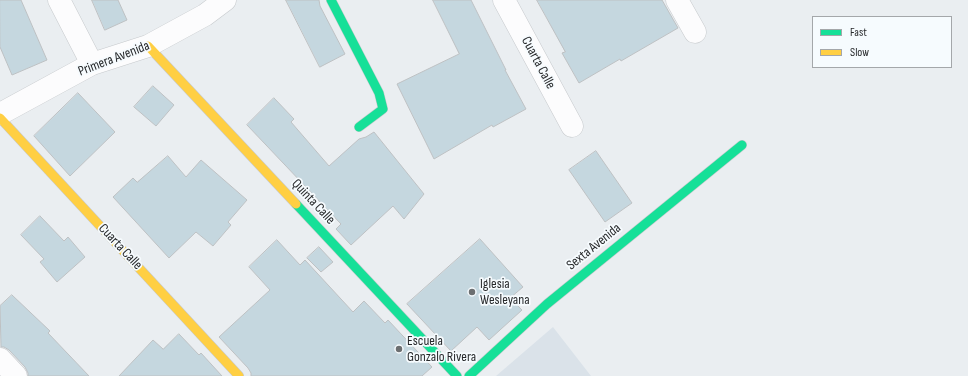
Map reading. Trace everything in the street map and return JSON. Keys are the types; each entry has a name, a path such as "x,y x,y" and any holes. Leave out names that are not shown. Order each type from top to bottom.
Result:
{"street":[{"path":"59,0 92,64"},
{"name":"Primera Avenida","path":"0,114 92,64 148,46 205,15 225,0"},
{"path":"331,0 379,93 383,109 359,127"},
{"name":"Cuarta Calle","path":"504,0 572,126"},
{"path":"677,0 695,32"},
{"name":"Quinta Calle","path":"148,46 457,376"},
{"name":"Cuarta Calle","path":"0,118 239,376"},
{"name":"Sexta Avenida","path":"469,376 547,304 742,146"},
{"path":"0,359 16,376"}],"shaded area":[{"name":"Escuela Gonzalo Rivera","path":"553,327 591,376 496,376"}],"building":[{"path":"0,0 21,0 47,60 12,75 0,47"},
{"path":"92,0 118,0 127,20 105,30"},
{"path":"286,0 319,0 320,6 345,54 320,67"},
{"path":"433,0 471,0 526,109 493,127 492,125 434,159 397,84 459,54"},
{"path":"537,0 662,0 678,28 579,83 562,53 565,52"},
{"path":"153,86 174,105 156,126 134,107"},
{"path":"78,93 115,132 70,176 34,136"},
{"path":"274,98 294,119 291,122 329,166 359,139 374,132 424,194 404,219 393,206 351,245 336,229 341,224 247,125"},
{"path":"596,151 632,203 605,222 569,170"},
{"path":"168,156 186,177 201,160 247,200 228,222 231,225 213,246 196,232 169,258 113,197 133,178 137,182"},
{"path":"40,216 64,241 68,237 85,257 57,282 40,262 44,259 21,235"},
{"path":"480,239 523,287 510,298 522,310 489,340 477,327 451,351 407,304"},
{"path":"277,240 300,265 305,260 353,312 364,301 385,323 388,320 432,367 422,376 251,376 248,368 219,337 270,290 249,267"},
{"path":"319,247 333,262 321,272 307,258"},
{"path":"12,295 50,331 48,333 89,376 28,376 25,367 9,350 1,347 0,306"},
{"path":"179,334 199,355 201,353 222,376 119,376 153,340 163,349"}],"traffic: fast":[{"path":"331,0 379,93 383,109 359,127"},
{"path":"469,376 547,304 742,145"},
{"path":"296,204 457,376"}],"traffic: slow":[{"path":"148,46 296,204"},
{"path":"0,118 239,376"}],"place":[{"name":"Iglesia Wesleyana","path":"472,292"},
{"name":"Escuela Gonzalo Rivera","path":"399,349"}]}
